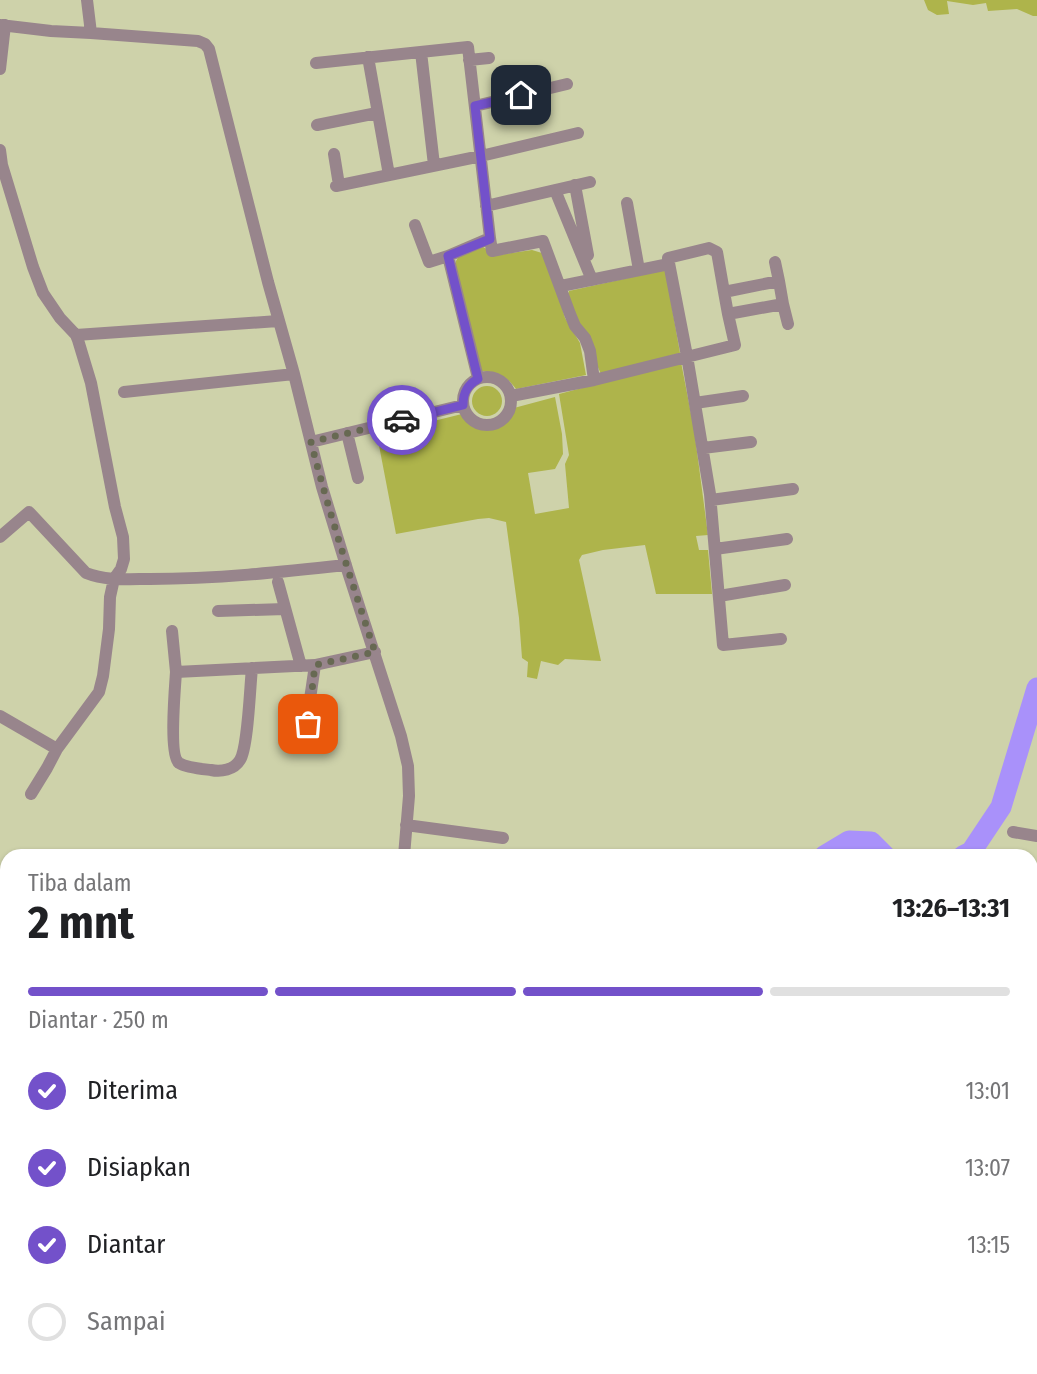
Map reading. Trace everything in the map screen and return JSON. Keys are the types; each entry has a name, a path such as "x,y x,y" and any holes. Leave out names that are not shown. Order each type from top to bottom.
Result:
{"street":[{"path":"87,0 91,33"},
{"path":"0,69 2,25 198,41 209,49 323,487 401,736 408,765 409,796 404,849"},
{"path":"316,63 468,47 492,251 543,241 575,326 585,338 590,351 594,380"},
{"path":"421,52 434,165"},
{"path":"368,57 389,175"},
{"path":"470,60 489,58"},
{"path":"475,106 567,84"},
{"path":"317,125 377,113"},
{"path":"334,155 337,186 578,133"},
{"path":"0,150 2,165 43,293 76,335 90,383 123,537 124,559 114,579 110,597 109,629 99,692 57,749 31,793"},
{"path":"486,206 590,182"},
{"path":"575,185 592,280"},
{"path":"555,190 592,280"},
{"path":"627,203 639,270"},
{"path":"415,225 429,262 490,239"},
{"path":"511,396 594,380 687,356 735,345 717,252 709,248 668,258 687,356 711,500 723,645 781,639"},
{"path":"448,256 478,379"},
{"path":"775,262 788,324"},
{"path":"561,286 669,264"},
{"path":"724,292 779,281"},
{"path":"728,314 783,304"},
{"path":"76,335 278,321"},
{"path":"124,392 294,374"},
{"path":"488,376 498,379 506,386 511,396 507,414 492,424 474,421 463,405 465,389 478,379 488,376"},
{"path":"695,403 743,396"},
{"path":"311,442 463,405"},
{"path":"347,433 358,478"},
{"path":"703,449 751,442"},
{"path":"711,500 793,489"},
{"path":"0,537 29,512 86,573 114,579 215,578 346,565"},
{"path":"715,549 787,539"},
{"path":"278,582 285,609 308,666 308,724"},
{"path":"719,596 785,585"},
{"path":"218,611 285,609"},
{"path":"172,631 176,672 173,743 176,760 181,764 219,772 230,769 240,761 244,747 252,668"},
{"path":"176,672 308,666 375,652"},
{"path":"0,716 57,749"},
{"path":"406,825 503,838"},
{"path":"1013,832 1037,836"}],"green space":[{"path":"924,0 1037,0 1037,16 1017,9 988,11 986,3 973,5 947,1 949,14 937,15 928,10"},
{"path":"483,247 498,255 532,250 542,253 565,318 580,343 586,375 516,389 501,376 481,371 456,273 456,261 460,254"},
{"path":"664,270 680,353 601,374 580,328 569,291"},
{"path":"681,362 694,429 708,535 696,536 699,550 708,550 712,594 656,594 645,545 582,555 579,560 601,661 565,659 558,665 541,661 537,679 527,677 528,662 522,658 506,522 489,518 478,519 396,534 377,435 462,414 476,427 493,430 512,416 514,408 555,397 563,454 555,469 528,473 535,514 569,508 565,464 569,455 559,394"},
{"path":"487,386 498,390 502,401 498,412 487,416 476,412 472,401 476,390"}],"waterway":[{"path":"973,849 1001,807 1037,688"},
{"path":"836,849 849,841 871,842 878,849"}],"way so far":[{"path":"308,724 315,665 375,652 348,572 311,442 402,420"}],"route":[{"path":"402,420 463,405 465,389 478,379 448,256 490,239 475,106 521,95"}]}
